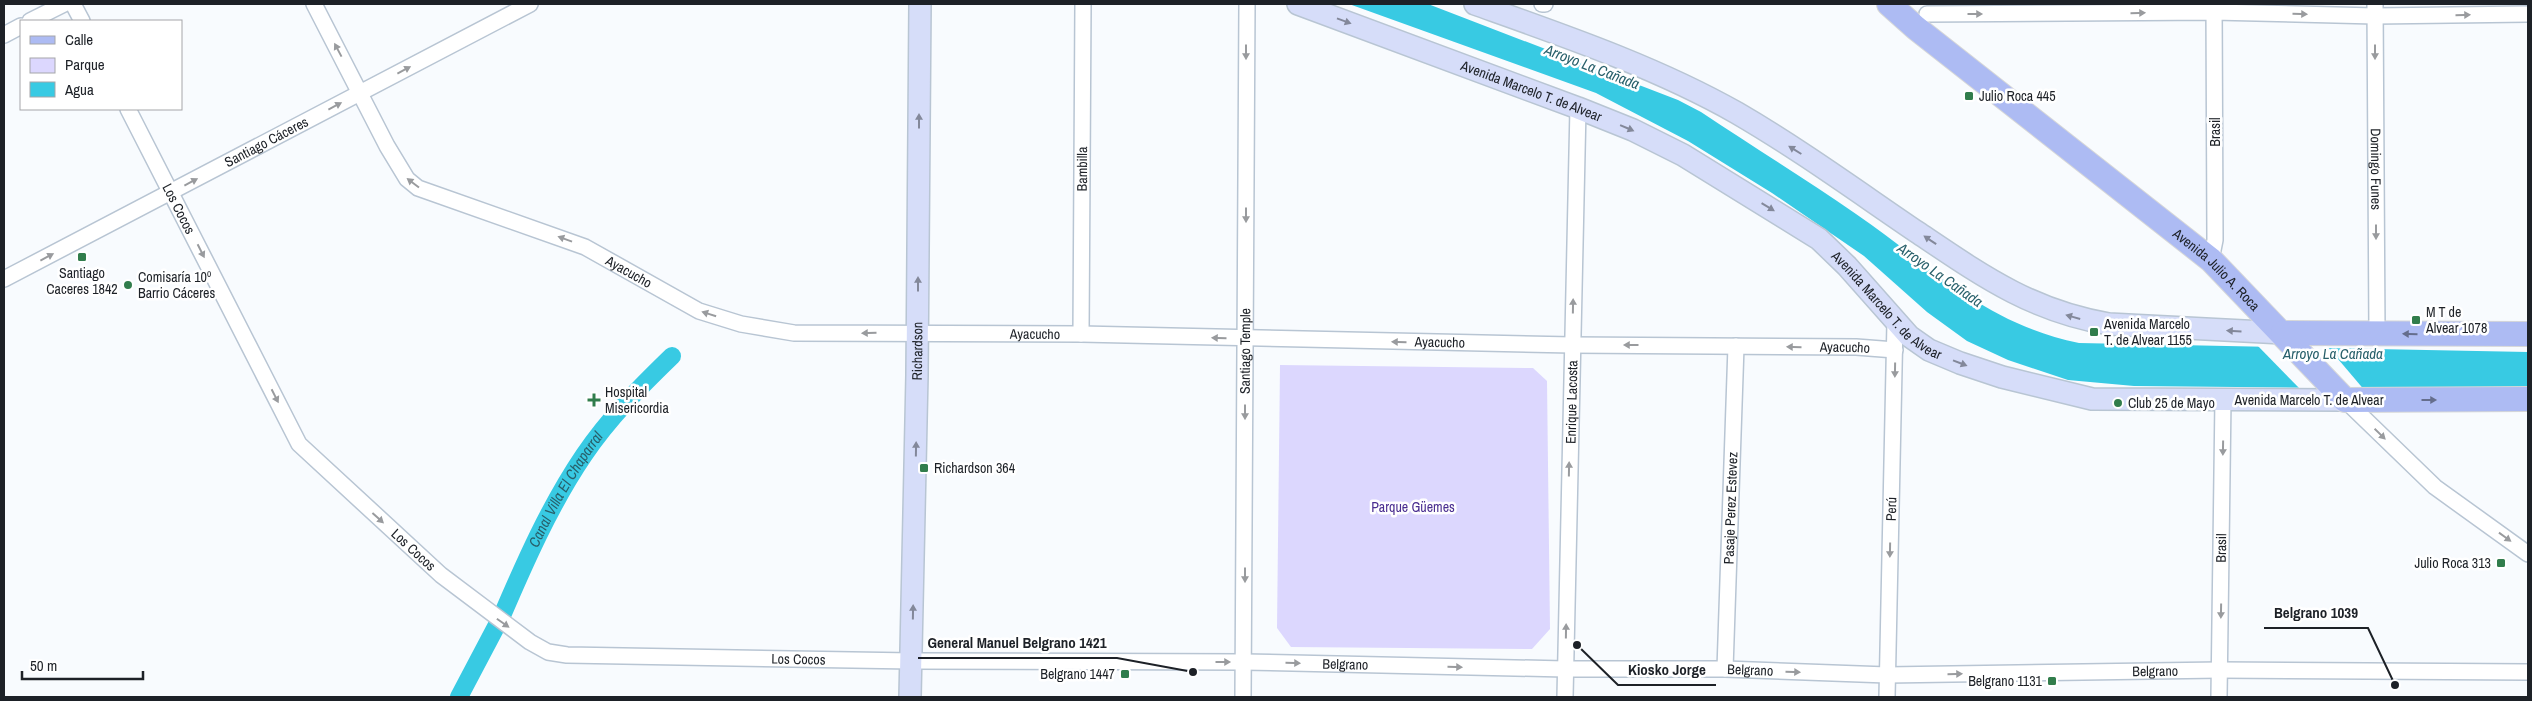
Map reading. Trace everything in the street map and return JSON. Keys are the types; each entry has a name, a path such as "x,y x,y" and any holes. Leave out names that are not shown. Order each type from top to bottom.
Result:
{"main road":[{"name":"Richardson","path":"910,697 918,332 920,4"},
{"name":"Avenida Marcelo T. de Alvear","path":"1298,4 1578,108 1633,130 1683,155 1802,227 1832,250 1895,322 1909,336 1929,350 2002,378 2075,397 2110,400 2528,399"},
{"path":"1475,4 1592,47 1713,100 1806,157 1990,281 2046,309 2084,320 2109,324 2283,333 2528,334"},
{"name":"Avenida Julio A. Roca","path":"1889,4 1923,15 2211,260 2283,333 2345,400"}],"street":[{"path":"32,20 64,4"},
{"path":"73,4 81,20"},
{"name":"Ayacucho","path":"314,4 387,146 407,179 418,188 585,247 699,311 740,324 776,332 1082,334 1246,339 1895,350"},
{"name":"Santiago Cáceres","path":"4,279 530,4"},
{"name":"Bambilla","path":"1082,334 1083,4"},
{"name":"Santiago Temple","path":"1243,697 1247,4"},
{"path":"1923,15 2069,9 2214,8 2528,14"},
{"name":"Brasil","path":"2211,260 2215,240 2214,8"},
{"name":"Domingo Funes","path":"2375,10 2377,333"},
{"path":"4,35 20,27"},
{"name":"Enrique Lacosta","path":"1564,697 1578,108"},
{"name":"Los Cocos","path":"129,110 299,444 441,575 530,642 548,652 567,655 912,661"},
{"name":"Perú","path":"1886,697 1895,322"},
{"name":"Pasaje Perez Estevez","path":"1725,669 1736,346"},
{"name":"Brasil","path":"2219,697 2223,399"},
{"name":"Avenida Julio A. Roca","path":"2345,400 2435,487 2528,554"},
{"name":"Belgrano","path":"912,661 1244,662 1565,669 1725,669 1887,675 2220,670 2528,672"}],"green space":[{"name":"Parque Güemes","path":"1280,365 1533,368 1547,381 1550,629 1532,649 1291,647 1277,628"}],"water":[{"name":"Arroyo La Cañada","path":"1349,4 1428,4 1678,100 1701,112 1837,201 1960,291 2014,322 2045,334 2079,343 2528,352 2528,390 2134,386 2068,380 2008,360 1967,341 1927,312 1864,256 1772,193 1688,141 1596,93"}],"pier":[{"path":"2256,344 2327,346 2366,392 2302,391"}],"waterway":[{"name":"Canal Villa El Chaparral","path":"501,618 549,514 584,455 614,416 672,356"},
{"name":"Canal Villa El Chaparral","path":"459,697 498,623"}],"place":[{"name":"Julio Roca 445","path":"1969,96"},
{"name":"Santiago Caceres 1842","path":"82,257"},
{"name":"Comisaría 10º Barrio Cáceres","path":"128,285"},
{"name":"M T de Alvear 1078","path":"2416,320"},
{"name":"Avenida Marcelo T. de Alvear 1155","path":"2094,332"},
{"name":"Hospital Misericordia","path":"594,400"},
{"name":"Club 25 de Mayo","path":"2118,403"},
{"name":"Richardson 364","path":"924,468"},
{"name":"Julio Roca 313","path":"2501,563"},
{"name":"Kiosko Jorge","path":"1577,645"},
{"name":"General Manuel Belgrano 1421","path":"1193,672"},
{"name":"Belgrano 1447","path":"1125,674"},
{"name":"Belgrano 1131","path":"2052,681"},
{"name":"Belgrano 1039","path":"2395,685"}]}
